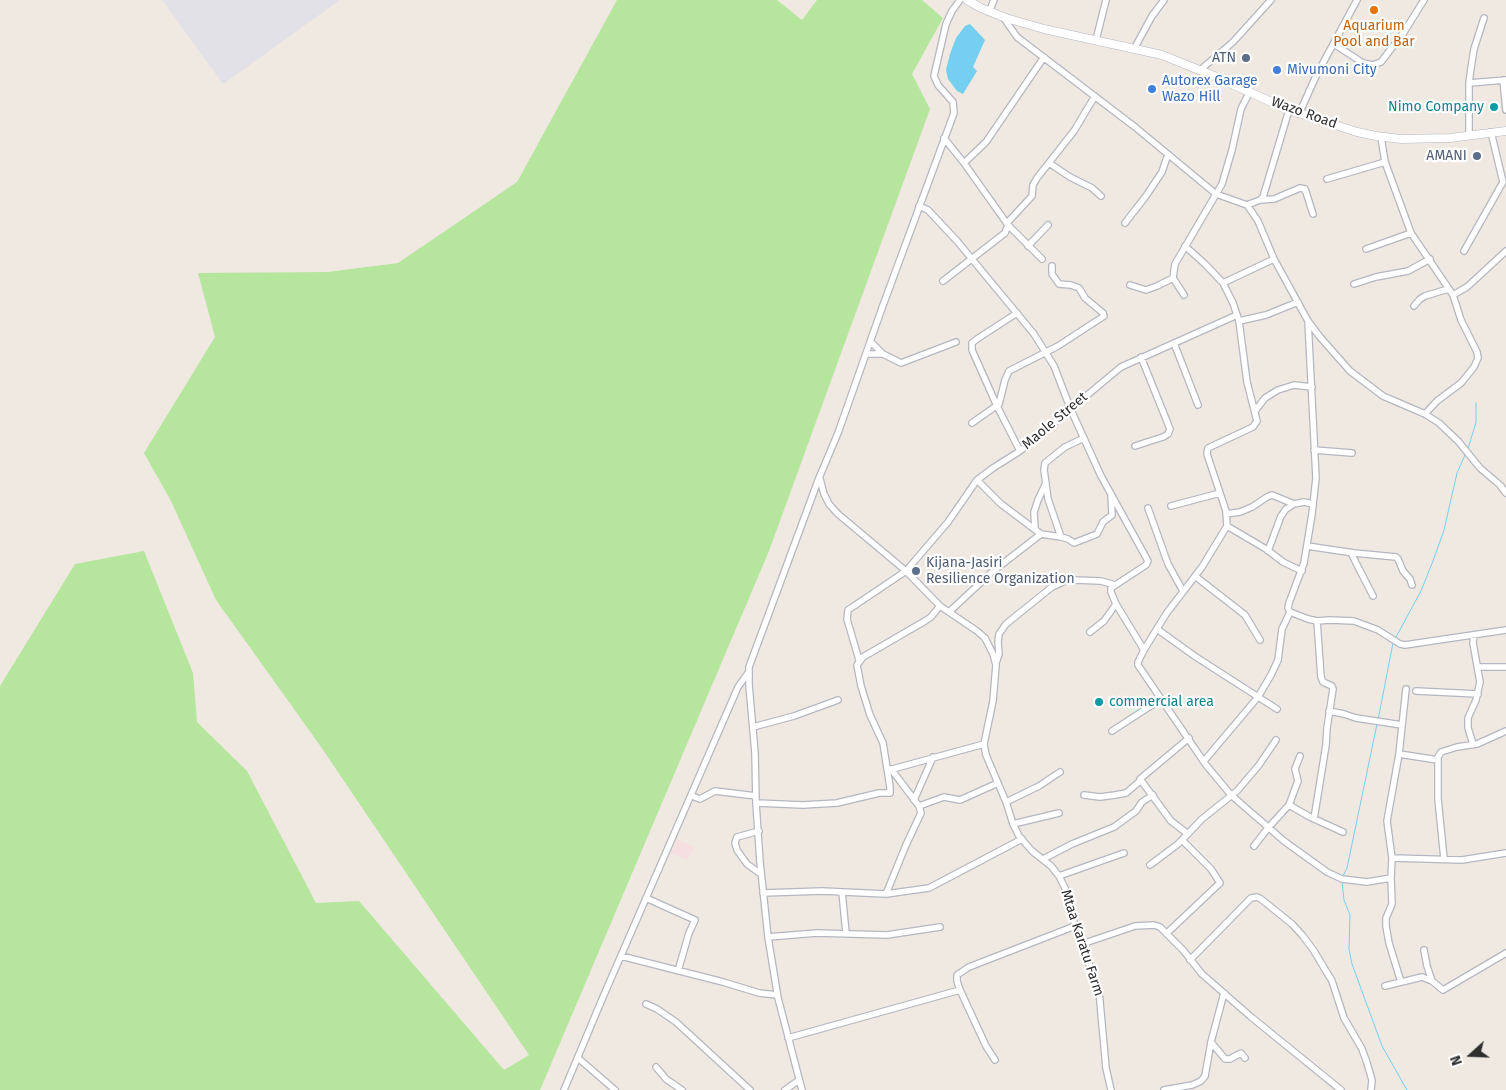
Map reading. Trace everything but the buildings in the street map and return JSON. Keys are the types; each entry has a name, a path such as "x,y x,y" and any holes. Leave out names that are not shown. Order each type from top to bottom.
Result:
{"main road":[{"name":"Wazo Road","path":"967,0 989,12 1044,29 1162,55 1289,110 1335,126 1381,137 1411,139 1450,138 1506,130"}],"street":[{"path":"802,1090 777,995 768,937 761,874 756,803 756,753 748,673 752,657 819,478 838,434 954,113 950,97 935,81 934,70 946,24 952,10 960,0"},
{"path":"989,12 994,0"},
{"path":"1096,40 1106,0"},
{"path":"1134,49 1152,16 1164,0"},
{"path":"1199,72 1233,42 1271,0"},
{"path":"1299,114 1316,76 1358,0"},
{"path":"1334,44 1363,63 1374,65 1381,62 1404,32 1424,0"},
{"path":"1003,17 1017,37 1095,96 1216,194 1246,205 1258,221 1274,259 1308,321 1320,337 1350,370 1383,396 1425,414 1448,431 1480,468 1506,494"},
{"path":"1469,136 1469,83 1474,49 1484,18"},
{"path":"964,163 986,142 1044,57"},
{"path":"1469,83 1505,80 1506,110"},
{"path":"1184,295 1173,278 1175,264 1222,184 1241,109 1249,93"},
{"path":"943,280 1005,233 1007,224 1032,196 1033,184 1074,131 1095,96"},
{"path":"1260,200 1263,197 1289,110"},
{"path":"1464,251 1504,183 1491,132"},
{"path":"1381,137 1385,162 1411,233 1453,295 1457,311 1477,352 1478,358 1474,367 1461,382 1425,414"},
{"path":"944,138 1007,224 1042,259"},
{"path":"1124,223 1146,196 1162,172 1168,154"},
{"path":"1327,178 1385,162"},
{"path":"1049,163 1070,177 1092,188 1101,196"},
{"path":"1246,205 1260,200 1274,199 1300,188 1305,189 1313,214"},
{"path":"919,206 928,210 972,258 1017,313 1054,366 1071,410 1101,476 1148,561 1146,565 1111,588 1116,604 1144,650"},
{"path":"1028,246 1048,225"},
{"path":"1366,249 1411,233"},
{"path":"1184,246 1205,264 1223,284 1238,318 1247,382 1257,421 1253,427 1207,450 1226,514 1226,526 1195,576 1182,591 1157,629 1144,650 1138,665 1160,700 1204,762 1231,795 1268,828 1314,864 1342,879 1367,882 1391,878"},
{"path":"1453,295 1467,287 1506,251"},
{"path":"1223,284 1274,259"},
{"path":"1354,284 1376,277 1408,271 1430,259"},
{"path":"972,423 997,406 1009,372 1046,352 1104,316 1085,298 1079,288 1059,284 1052,274 1052,266"},
{"path":"1130,285 1146,290 1173,278"},
{"path":"1414,306 1425,296 1448,289"},
{"name":"Maole Street","path":"859,660 847,619 848,610 906,571 948,522 978,480 1020,451 1071,410 1104,379 1121,367 1174,343 1238,318 1266,315 1298,302"},
{"path":"1017,313 972,343 972,350 1020,451"},
{"path":"1204,762 1258,697 1275,668 1278,660 1282,628 1290,612 1288,608 1289,603 1302,572 1316,478 1308,321"},
{"path":"870,342 883,354 901,364 956,342"},
{"path":"1174,343 1198,405"},
{"path":"866,354 883,354"},
{"path":"1135,446 1163,437 1168,434 1170,429 1142,357"},
{"path":"1255,411 1265,398 1278,390 1294,385 1312,387"},
{"path":"1061,537 1048,499 1044,463 1065,448 1084,438"},
{"path":"1314,450 1352,453"},
{"name":"Mtaa Karatu Farm","path":"819,478 824,494 838,514 906,571 940,606 978,631 985,638 993,654 996,665 993,701 984,744 986,755 1013,824 1032,851 1043,859 1059,876 1068,894 1076,926 1099,991 1106,1068 1111,1090"},
{"path":"978,480 1001,504 1041,534 1061,537 1074,543 1098,534 1103,522 1112,515 1111,492"},
{"path":"1035,529 1034,512 1046,483"},
{"path":"1171,506 1220,493"},
{"path":"1226,514 1240,512 1252,507 1266,496 1272,495 1294,504"},
{"path":"1268,551 1281,516 1286,509 1294,504 1304,502 1313,504"},
{"path":"1148,508 1168,564 1182,591"},
{"path":"1226,526 1302,572"},
{"path":"949,612 992,572 1041,534"},
{"path":"1307,546 1351,553 1396,557 1412,584"},
{"path":"1351,553 1373,596"},
{"path":"1195,576 1245,615 1260,640"},
{"path":"996,665 999,654 998,642 1002,629 1013,617 1052,588 1064,581 1074,580 1101,581 1115,585"},
{"path":"1090,632 1104,621 1116,604"},
{"path":"756,803 803,805 837,803 879,793 887,794 891,790 883,743 870,715 861,686 857,668 859,660 931,617 940,606"},
{"path":"1290,612 1318,621 1354,622 1378,630 1400,644 1405,645 1506,630"},
{"path":"1314,819 1333,689 1332,686 1323,682 1321,678 1317,639 1318,621"},
{"path":"1157,629 1196,657 1277,709"},
{"path":"1473,744 1468,728 1468,718 1478,694 1480,682 1474,634"},
{"path":"1478,667 1506,666"},
{"path":"564,1090 620,956 692,796 738,687 748,673"},
{"path":"1401,982 1386,926 1386,918 1392,904 1392,858 1387,821 1399,754 1406,689"},
{"path":"1416,691 1478,694"},
{"path":"753,727 794,716 838,700"},
{"path":"1112,731 1160,700"},
{"path":"1329,711 1356,718 1402,725"},
{"path":"1444,859 1438,799 1438,760 1441,752 1483,742 1506,731"},
{"path":"1084,795 1100,798 1126,792 1188,738"},
{"path":"1150,866 1182,840 1202,819 1237,791 1259,765 1276,740"},
{"path":"889,770 984,744"},
{"path":"1399,754 1438,760"},
{"path":"1254,846 1289,806 1298,781 1295,769 1300,756"},
{"path":"914,800 933,757"},
{"path":"886,894 921,813 919,806 889,770"},
{"path":"1006,802 1039,786 1060,772"},
{"path":"1140,781 1153,795 1171,821 1188,834"},
{"path":"919,806 944,797 960,800 998,783"},
{"path":"692,796 700,799 715,791 756,796"},
{"path":"1043,859 1072,844 1114,827 1136,811 1142,802 1153,795"},
{"path":"1289,806 1343,832"},
{"path":"1013,824 1059,812"},
{"path":"759,831 737,837 735,844 747,864 761,874"},
{"path":"763,893 822,891 886,894 929,888 1022,839"},
{"path":"1168,934 1220,883 1211,869 1182,840"},
{"path":"1059,876 1124,853"},
{"path":"1392,858 1474,859 1506,853"},
{"path":"842,892 846,933"},
{"path":"1190,960 1251,898 1257,897 1261,899 1292,924 1303,936 1332,981 1342,1013 1362,1049 1372,1080 1371,1090"},
{"path":"646,898 696,920 689,933 678,971"},
{"path":"1082,944 1135,926 1154,925 1160,927 1184,950 1202,974 1341,1090"},
{"path":"995,1060 986,1046 960,990 957,976 969,967 1076,926"},
{"path":"768,937 846,933 887,935 940,927"},
{"path":"1424,950 1432,981"},
{"path":"1385,986 1420,977 1432,981 1442,990 1506,953"},
{"path":"620,956 723,982 759,994 777,995"},
{"path":"788,1038 960,990"},
{"path":"1164,1090 1192,1085 1201,1081 1205,1076 1211,1042 1224,993"},
{"path":"646,1004 670,1018 750,1090"},
{"path":"1211,1042 1225,1058 1230,1059 1241,1053 1245,1058"},
{"path":"578,1058 615,1090"},
{"path":"656,1068 666,1079 682,1090"},
{"path":"785,1090 799,1080"}],"shaded area":[{"path":"162,0 340,0 223,84"},
{"path":"677,839 694,847 687,859 671,853"}],"green space":[{"path":"617,0 777,0 802,20 817,0 922,0 943,18 912,74 930,109 769,551 540,1090 0,1090 0,686 75,564 144,551 193,673 197,722 247,771 316,903 359,901 504,1070 529,1055 319,744 216,600 171,501 144,453 215,337 198,273 328,272 398,263 517,182"}],"water":[{"path":"970,24 985,40 973,67 977,71 963,94 957,91 948,79 946,70 956,38 965,26"}],"waterway":[{"path":"1468,449 1476,422 1476,403"},
{"path":"1396,637 1421,591 1433,561 1444,530 1457,473 1465,455"},
{"path":"1378,720 1393,643"},
{"path":"1343,876 1347,868 1377,724"},
{"path":"1342,882 1344,900 1350,915 1349,949 1352,964 1382,1046 1407,1090"}],"place":[{"name":"Aquarium Pool and Bar","path":"1374,10"},
{"name":"ATN","path":"1246,58"},
{"name":"Mivumoni City","path":"1277,70"},
{"name":"Autorex Garage Wazo Hill","path":"1152,89"},
{"name":"Nimo Company","path":"1494,107"},
{"name":"AMANI","path":"1477,156"},
{"name":"Kijana-Jasiri Resilience Organization","path":"916,571"},
{"name":"commercial area","path":"1099,702"}]}
